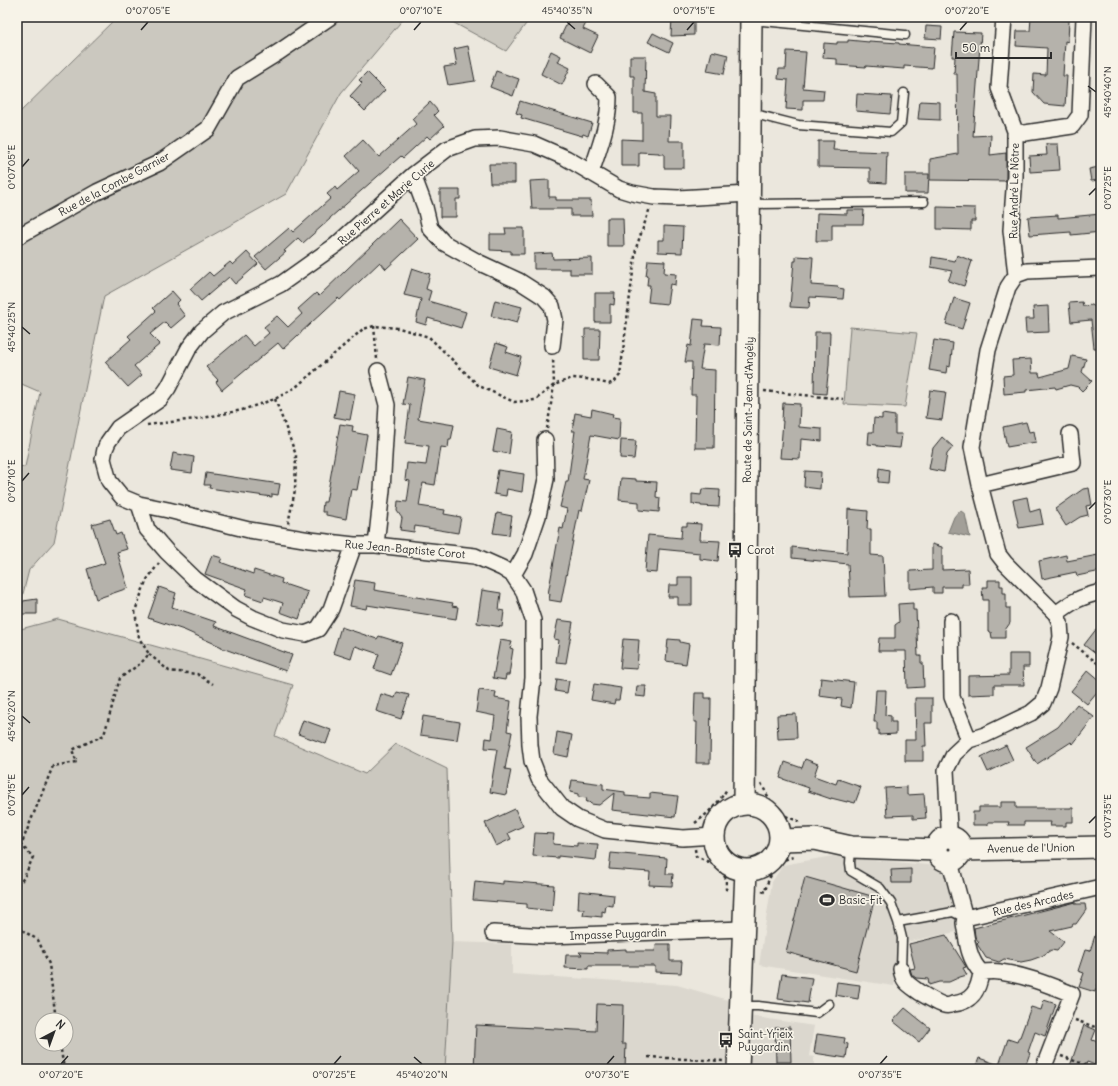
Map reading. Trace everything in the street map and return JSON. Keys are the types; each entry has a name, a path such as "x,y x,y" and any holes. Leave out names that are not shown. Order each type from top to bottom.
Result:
{"main road":[{"name":"Route de Saint-Jean-d'Angély","path":"744,804 751,19"},
{"path":"738,1066 745,880 736,868 726,863 719,856 715,847 714,836 715,827 719,818 734,806 744,804 755,805 766,810 774,818 779,828 791,833 778,849 773,858 765,865 756,869 745,880"},
{"name":"Avenue de l'Union","path":"791,833 852,847 949,850 1101,847"}],"street":[{"name":"Rue de la Combe Garnier","path":"17,237 97,192 159,163 208,129 237,78 279,52 330,17"},
{"name":"Rue André Le Nôtre","path":"1004,17 999,88 1015,131 1015,176 1011,230 1016,275"},
{"name":"Rue André Le Nôtre","path":"1015,131 1025,133 1072,126 1080,115 1084,17"},
{"path":"591,174 604,134 609,110 609,97 596,84"},
{"name":"Rue Pierre et Marie Curie","path":"108,442 118,428 160,400 189,348 202,331 223,313 281,284 336,245 413,175 447,149 475,139 500,138 534,144 566,158 619,189 632,193 654,197 750,199"},
{"path":"413,175 425,207 430,228 444,243 480,263 519,281 544,297 552,306 555,320 552,346"},
{"path":"1043,1069 1072,994 1043,983 1017,976 1000,972 981,972 976,967 971,958 964,923 966,918 949,850 946,770 954,754 969,740 985,735 1031,713 1042,703 1049,688 1061,637 1060,624 1056,614 1005,563 998,554 980,485 972,448 988,350 1008,287 1016,275 1027,271 1101,268"},
{"path":"376,545 382,490 386,405 378,371"},
{"path":"980,485 1073,463 1070,434"},
{"path":"512,575 525,554 538,516 546,479 545,440"},
{"name":"Rue Jean-Baptiste Corot","path":"108,442 102,459 109,481 122,497 139,504 249,530 310,540 354,545 376,545 475,556 502,568 512,575 523,590 533,620 533,678 529,716 532,761 538,779 562,808 578,819 605,830 683,838 714,836"},
{"path":"139,504 147,529 167,552 195,579 236,609 253,618 283,630 304,634 318,629 331,608 354,545"},
{"path":"1056,614 1070,602 1084,596 1101,592"},
{"path":"951,621 952,697 969,740"},
{"name":"Rue des Arcades","path":"966,918 1101,888"},
{"name":"Impasse Puygardin","path":"493,934 548,936 743,929"},
{"path":"901,969 902,977 906,982 923,995 944,1005 958,1004 971,997 980,983 981,972"}],"lane":[{"path":"751,19 905,35"},
{"path":"750,113 798,125 891,132 901,123 904,93"},
{"path":"750,199 924,202"},
{"path":"852,847 850,863 851,871 880,888 891,903 902,938 901,969"},
{"path":"898,922 953,912 966,918"},
{"path":"740,1006 758,1006 817,1013 829,1004"}],"path":[{"path":"133,418 141,426 203,418 242,410 275,399 296,387 363,329 374,326 399,328 428,337 479,386 514,402 535,400 554,385 572,378 587,378 609,384 615,381 620,375 636,248 654,197"},
{"path":"374,326 378,371"},
{"path":"545,440 554,385 552,346"},
{"path":"748,389 843,399"},
{"path":"275,399 296,455 295,490 286,536"},
{"path":"167,552 146,581 135,611 139,638 149,654 168,671 197,674 213,684"},
{"path":"1061,637 1070,642 1101,666"},
{"path":"17,885 24,878 33,857 21,845 53,766 77,762 72,750 104,734 120,678 149,654"},
{"path":"730,786 703,818 693,824 693,837 696,856 707,861 720,870 726,879 726,889 745,880 765,892 767,882 782,861 797,856 791,833"},
{"path":"17,927 38,940 49,964 55,1012"},
{"path":"1064,1016 1101,1029"},
{"path":"61,1052 64,1069"},
{"path":"1049,1052 1097,1069"},
{"path":"648,1057 738,1066"}],"shaded area":[{"path":"117,17 405,17 341,93 286,194 104,296 54,542 29,570 17,617 17,466 25,467 40,392 17,382 17,115"},
{"path":"443,17 531,17 506,51"},
{"path":"850,327 917,333 905,407 844,404"},
{"path":"961,511 965,514 970,537 948,532 954,517"},
{"path":"58,619 293,685 275,736 365,774 396,744 447,769 452,942 445,1069 17,1069 17,630"},
{"path":"832,856 959,868 971,929 906,942 894,986 759,965 772,882 783,865"},
{"path":"452,942 512,944 512,974 677,985 732,1001 730,1014 814,1026 809,1056 814,1057 814,1069 445,1069"}],"building":[{"path":"570,17 586,23 583,29 598,36 590,53 560,38"},
{"path":"672,17 694,17 694,35 671,36"},
{"path":"1031,18 1069,20 1068,42 1065,41 1063,76 1067,76 1065,106 1044,104 1033,92 1034,74 1046,75 1047,48 1016,46 1017,31 1030,31"},
{"path":"926,26 942,27 941,39 925,38"},
{"path":"954,32 981,33 973,136 991,135 990,155 1006,153 1006,181 930,180 930,159 958,154 957,74 954,74 955,57 952,57"},
{"path":"653,33 673,43 669,52 648,42"},
{"path":"848,40 934,47 932,68 904,66 904,69 837,65 837,59 823,58 824,43 837,44 837,42 848,42"},
{"path":"468,46 475,81 448,85 444,67 457,65 454,49"},
{"path":"551,51 561,56 558,62 570,68 562,85 541,74"},
{"path":"712,51 728,55 724,74 707,71"},
{"path":"787,51 806,52 803,88 824,90 823,100 803,100 803,110 786,109 788,80 778,79 779,69 786,69"},
{"path":"630,56 646,56 645,92 656,94 656,116 670,116 669,141 684,141 684,168 664,168 664,154 639,152 639,166 621,166 621,139 642,140 642,113 634,113 634,76 630,76"},
{"path":"496,71 519,79 513,96 490,87"},
{"path":"367,72 385,90 365,111 350,96 362,83 359,80"},
{"path":"857,94 892,96 890,114 856,111"},
{"path":"520,101 592,123 588,136 583,134 582,136 521,118 522,115 516,113"},
{"path":"920,101 940,102 940,120 918,119"},
{"path":"430,102 438,111 434,115 444,126 430,139 427,136 403,158 401,156 303,243 298,238 284,251 286,252 266,269 255,257 289,228 293,232 331,198 327,194 335,187 337,190 359,171 346,156 363,140 379,157 416,124 412,119"},
{"path":"818,141 834,141 833,150 887,152 886,183 870,182 870,168 818,167"},
{"path":"1046,144 1058,144 1060,170 1030,172 1029,156 1047,155"},
{"path":"489,164 515,164 515,183 490,183"},
{"path":"1099,167 1101,180 1091,181 1089,169"},
{"path":"905,174 929,174 928,193 905,193"},
{"path":"549,180 549,197 556,197 556,200 591,200 592,216 571,216 571,209 532,209 530,181"},
{"path":"440,190 460,190 460,199 456,199 456,217 440,217"},
{"path":"937,207 975,208 975,221 971,221 971,230 937,229"},
{"path":"847,210 864,210 863,224 832,224 832,241 816,241 817,213 847,214"},
{"path":"1101,214 1101,232 1071,235 1071,232 1030,235 1028,217 1058,215 1058,218"},
{"path":"607,218 623,218 624,246 607,246"},
{"path":"399,219 418,239 386,269 380,262 340,300 338,298 283,349 278,343 222,390 216,382 218,380 206,367 244,335 254,346 269,333 264,327 277,316 288,327 302,314 298,309 316,293 319,296"},
{"path":"664,226 683,227 682,253 658,252 658,240 664,240"},
{"path":"505,228 524,228 524,254 511,254 511,251 490,250 490,234 506,234"},
{"path":"247,252 258,264 235,284 229,277 201,301 190,289 209,272 213,276 230,262 233,265"},
{"path":"552,253 553,259 592,258 592,274 570,274 570,269 534,269 534,254"},
{"path":"957,255 972,261 964,286 948,281 952,271 931,267 932,257 955,261"},
{"path":"796,256 813,257 811,285 838,287 844,289 843,299 810,297 809,308 790,307 794,261 796,261"},
{"path":"648,260 665,261 664,273 676,274 675,285 670,284 667,304 648,302 650,285 647,285 648,276 646,276"},
{"path":"412,268 430,274 426,289 431,291 428,301 466,312 461,328 428,318 426,325 416,322 421,299 404,295"},
{"path":"172,291 180,300 176,304 185,316 171,328 165,322 150,334 160,344 134,366 142,375 128,387 105,362 131,339 128,336 156,311 153,308"},
{"path":"595,293 615,293 614,305 610,304 610,322 595,322"},
{"path":"954,298 970,303 962,329 946,324"},
{"path":"495,300 522,307 517,323 491,316"},
{"path":"1082,302 1083,306 1092,305 1095,307 1101,307 1101,348 1094,348 1091,320 1071,322 1069,303"},
{"path":"1048,306 1049,332 1026,333 1025,319 1034,319 1033,307"},
{"path":"694,319 704,320 703,326 721,327 720,345 704,344 700,369 715,370 714,448 695,448 696,395 691,395 692,362 685,362 688,345 691,346"},
{"path":"585,329 600,329 599,360 584,360"},
{"path":"815,332 830,332 826,394 814,393"},
{"path":"934,340 953,343 950,367 947,366 946,373 929,370"},
{"path":"496,343 508,347 506,352 521,357 516,375 489,367"},
{"path":"1072,356 1086,359 1082,372 1092,381 1082,391 1078,387 1070,385 1056,389 1055,387 1004,394 1003,376 1013,375 1012,360 1031,359 1032,373 1039,373 1040,377 1069,369"},
{"path":"408,377 425,380 418,419 454,425 448,448 441,447 435,485 423,483 419,506 445,510 444,514 461,517 458,533 415,526 414,532 400,530 402,518 397,511 398,501 407,502 410,481 405,480 407,463 426,465 429,446 405,443 410,405 403,404"},
{"path":"930,390 946,392 942,420 926,418"},
{"path":"339,391 355,394 350,420 334,417"},
{"path":"783,403 800,404 799,427 822,429 822,441 801,439 800,459 780,458"},
{"path":"592,409 613,414 612,417 620,418 619,440 591,435 583,479 589,480 582,511 579,510 561,602 549,600 550,594 548,594 560,528 563,529 567,509 560,507 566,482 568,482 575,431 572,431 575,413 591,416"},
{"path":"882,414 895,416 895,434 902,434 900,448 868,444 869,432 873,432 874,418 882,419"},
{"path":"1026,422 1029,432 1034,431 1036,442 1007,447 1003,427"},
{"path":"340,424 353,426 352,432 367,435 357,490 351,489 346,519 326,515 326,512 322,512 323,502 326,502"},
{"path":"497,429 512,432 509,454 493,451"},
{"path":"942,437 953,447 947,454 944,472 929,469 933,448"},
{"path":"621,440 636,441 634,459 620,458"},
{"path":"173,453 194,457 192,473 170,470"},
{"path":"879,468 889,470 888,483 878,482"},
{"path":"498,470 524,474 522,492 507,489 506,496 494,494"},
{"path":"805,471 821,472 820,489 804,487"},
{"path":"206,473 280,484 278,495 272,494 272,497 209,488 210,485 204,485"},
{"path":"621,478 636,479 636,481 657,482 656,497 660,498 659,512 639,510 639,502 619,500"},
{"path":"1089,488 1092,505 1086,506 1088,515 1080,517 1066,526 1055,509 1083,489"},
{"path":"702,489 720,490 719,507 692,504 692,494 701,495"},
{"path":"1027,497 1030,512 1040,509 1043,524 1019,528 1013,500"},
{"path":"848,509 868,511 867,529 871,529 871,555 883,556 885,596 850,597 848,564 792,558 792,547 847,553"},
{"path":"497,513 512,516 509,535 493,533"},
{"path":"110,519 116,535 121,533 127,549 117,552 128,588 96,599 87,569 105,563 92,524"},
{"path":"687,523 701,524 700,540 720,541 718,561 700,559 700,553 659,549 657,573 645,572 648,535 681,538 682,526 687,526"},
{"path":"932,544 942,547 942,570 968,569 969,584 962,584 962,587 942,587 942,593 933,593 933,587 910,589 910,571 932,570"},
{"path":"212,555 222,558 220,562 253,574 254,570 282,579 281,583 308,592 299,619 280,612 283,603 264,597 263,601 245,595 247,589 205,574"},
{"path":"1066,555 1067,561 1098,555 1101,571 1077,576 1076,572 1042,579 1039,561"},
{"path":"678,577 692,577 692,605 678,605 678,597 668,597 669,585 678,585"},
{"path":"355,580 375,583 374,590 453,603 452,606 458,607 456,619 367,605 366,609 350,606"},
{"path":"988,580 1000,580 1000,586 1003,586 1003,593 1006,593 1006,608 1010,608 1010,623 1005,630 1005,638 992,638 991,632 988,632 988,600 983,600 982,587 988,587"},
{"path":"159,587 176,593 172,607 216,622 214,626 292,655 286,671 222,648 184,630 148,618"},
{"path":"482,590 501,593 499,610 504,611 502,627 477,623"},
{"path":"37,599 37,614 21,614 23,601"},
{"path":"913,603 913,610 916,610 918,656 921,656 921,663 923,663 924,687 907,688 906,651 878,651 879,638 895,638 895,625 899,622 898,604"},
{"path":"558,620 573,622 566,663 556,662 559,640 554,639"},
{"path":"1101,623 1101,649 1097,655 1084,645"},
{"path":"341,627 377,639 379,636 402,643 391,675 374,669 379,654 355,646 351,659 333,653"},
{"path":"623,639 639,640 637,669 620,668"},
{"path":"668,639 680,640 680,642 689,644 686,664 666,661"},
{"path":"500,640 512,642 510,648 513,649 509,675 506,675 505,680 493,678"},
{"path":"1009,654 1029,654 1029,667 1023,667 1024,685 994,685 994,694 968,695 968,676 1009,675"},
{"path":"1088,670 1101,681 1101,687 1087,704 1071,691"},
{"path":"821,678 854,682 851,708 841,706 842,699 819,696"},
{"path":"557,679 569,681 567,693 555,691"},
{"path":"594,684 621,688 619,700 615,700 614,704 591,700"},
{"path":"637,686 646,686 645,697 636,696"},
{"path":"479,690 496,692 495,698 511,701 507,731 512,732 505,769 511,770 506,795 490,792 497,749 485,748 486,738 492,739 495,716 476,712"},
{"path":"876,690 886,690 885,715 891,716 891,722 896,722 896,734 879,735 879,730 877,730 877,722 874,722"},
{"path":"397,692 409,695 401,719 376,711 381,694 395,698"},
{"path":"695,693 705,693 705,698 711,698 710,763 696,763 697,722 694,722"},
{"path":"915,698 932,698 932,723 925,723 926,746 923,746 923,761 905,761 905,740 916,740"},
{"path":"1077,704 1094,717 1073,744 1071,742 1037,764 1026,747 1058,727"},
{"path":"796,714 797,738 778,739 777,715"},
{"path":"423,716 460,722 457,740 420,735"},
{"path":"303,720 331,730 326,744 298,734"},
{"path":"557,732 572,735 568,757 554,754"},
{"path":"1006,745 1013,760 988,772 981,757"},
{"path":"805,759 818,764 814,776 836,784 838,779 861,787 855,803 831,799 808,791 809,788 780,778 785,762 802,768"},
{"path":"572,780 603,784 603,789 625,792 625,796 650,798 650,793 678,796 675,817 612,810 614,793 599,805 591,804 586,802 587,798 578,797 578,794 570,792"},
{"path":"907,787 907,795 924,794 926,818 913,819 913,815 887,816 885,788"},
{"path":"1001,802 1016,802 1016,808 1073,808 1073,822 1066,822 1066,826 1050,826 1051,822 1024,822 1024,825 1008,825 1009,822 988,822 988,825 973,825 973,812 979,812 979,807 1001,807"},
{"path":"515,809 523,826 508,833 511,839 496,846 485,823"},
{"path":"535,833 554,834 553,844 577,846 577,843 598,844 596,860 558,856 558,858 533,856"},
{"path":"611,853 667,858 666,874 673,874 672,886 649,885 650,872 609,869"},
{"path":"911,869 911,883 892,883 891,870"},
{"path":"805,877 875,897 856,971 786,952"},
{"path":"475,881 503,884 503,881 554,885 552,911 527,908 527,904 473,900"},
{"path":"579,891 614,895 613,906 606,905 605,912 602,911 602,917 583,915 584,909 578,909"},
{"path":"1076,902 1076,904 1085,904 1086,910 1076,924 1050,931 1064,942 1057,951 1051,950 1042,956 1021,962 1004,959 999,962 986,958 977,944 979,942 975,937 974,928"},
{"path":"1099,923 1101,923 1101,970 1095,992 1079,987 1084,973 1078,971 1085,950 1090,951"},
{"path":"946,935 966,967 963,968 967,975 949,982 939,982 929,985 928,979 916,978 912,975 910,969 915,968 909,944"},
{"path":"656,944 670,944 670,961 682,961 681,973 655,972 655,966 588,966 588,969 565,968 566,955 582,955 579,952 607,953 607,950 626,949 626,951 655,951"},
{"path":"782,974 812,978 808,1003 778,999"},
{"path":"837,982 860,985 858,999 835,995"},
{"path":"1044,1000 1056,1004 1045,1036 1035,1032 1028,1052 1030,1053 1026,1064 1024,1063 1021,1069 975,1069 979,1058 999,1065 1008,1039 1017,1042 1031,1007 1041,1010"},
{"path":"597,1004 623,1005 622,1044 626,1044 625,1069 474,1069 476,1025 596,1031"},
{"path":"905,1008 930,1028 919,1042 893,1021"},
{"path":"1084,1025 1096,1030 1092,1040 1101,1043 1095,1065 1087,1062 1084,1069 1069,1069"},
{"path":"790,1027 791,1062 776,1062 775,1028"},
{"path":"817,1034 845,1038 844,1043 848,1044 846,1058 814,1053"}],"place":[{"name":"Corot","path":"735,550"},
{"name":"Basic-Fit","path":"827,900"},
{"name":"Saint-Yrieix Puygardin","path":"726,1040"}]}
